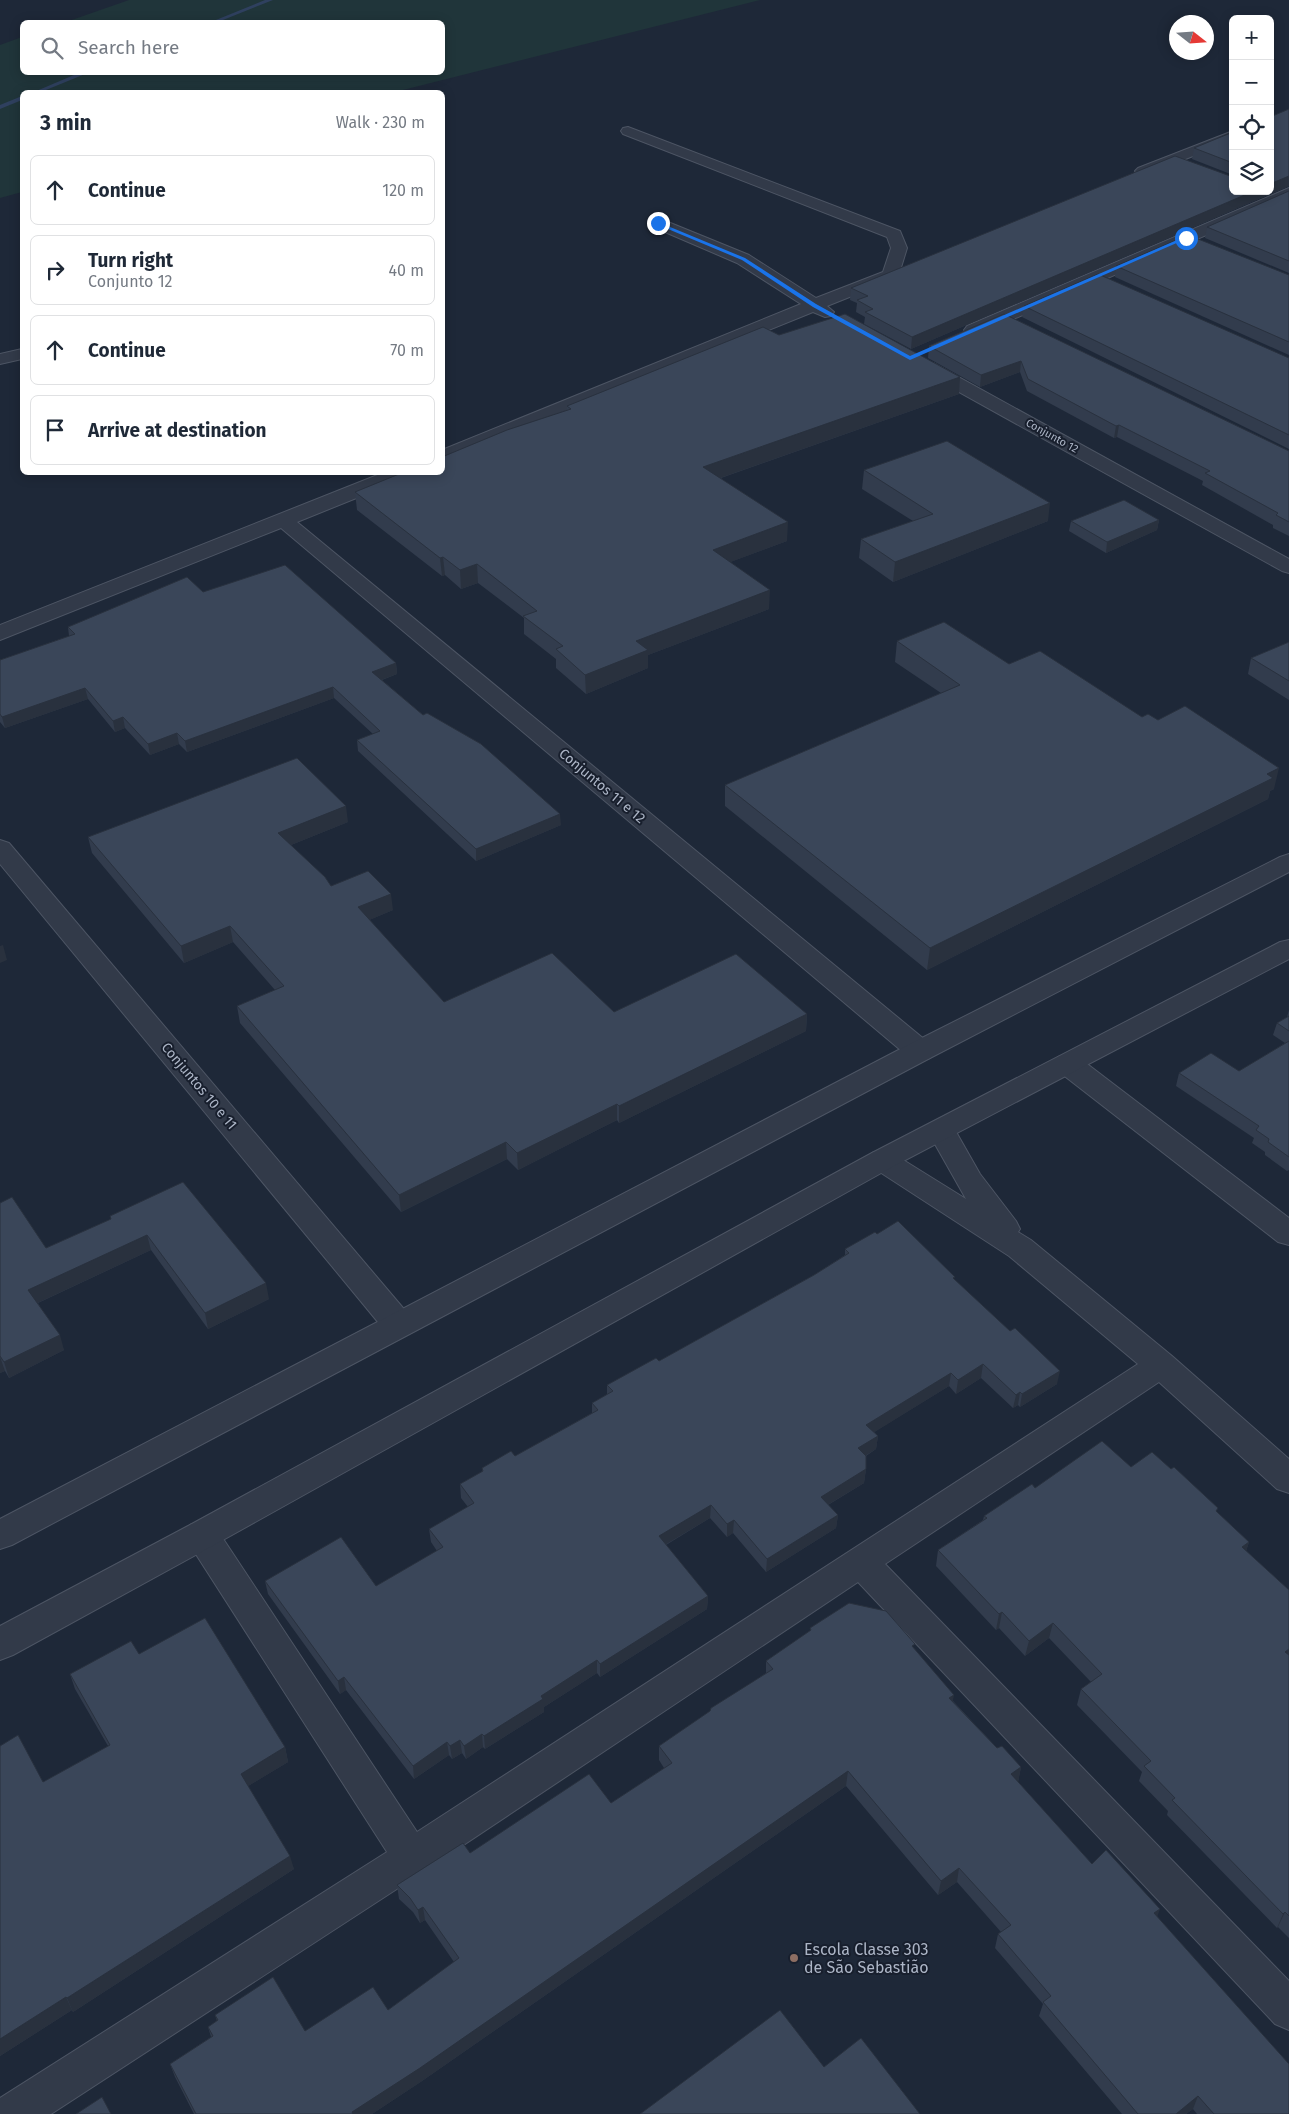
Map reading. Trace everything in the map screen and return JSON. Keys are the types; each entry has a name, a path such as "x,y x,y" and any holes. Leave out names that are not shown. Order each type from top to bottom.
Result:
{"street":[{"path":"628,132 894,234 899,248 891,274"},
{"path":"1127,178 1229,137"},
{"path":"1172,159 1190,166"},
{"path":"961,336 1186,238 1285,198"},
{"path":"658,223 744,259 814,306 840,320"},
{"path":"1186,238 1203,245"},
{"path":"445,456 909,267"},
{"path":"1096,277 1114,285"},
{"path":"1003,317 1021,326"},
{"path":"0,359 20,354"},
{"name":"Conjunto 12","path":"918,354 1289,567"},
{"path":"0,633 397,475"},
{"name":"Conjuntos 11 e 12","path":"284,521 920,1051"},
{"name":"Conjuntos 10 e 11","path":"0,848 398,1324"},
{"path":"0,1535 920,1051 1289,862"},
{"path":"0,1644 202,1535 882,1160 1289,948"},
{"path":"1068,1064 1289,1234"},
{"path":"941,1130 974,1190 1020,1248"},
{"path":"882,1160 1020,1248 1161,1365 1289,1479"},
{"path":"13,2114 412,1857 1161,1365"},
{"path":"202,1535 412,1857"},
{"path":"861,1562 1289,2010"}],"green space":[{"path":"129,0 760,0 403,90 20,90 20,193 0,198 0,45 20,38 20,75 445,75 445,20 72,20"}],"building":[{"path":"1289,109 1289,176 1274,182 1274,150 1274,115"},
{"path":"1229,134 1229,161 1194,148"},
{"path":"1175,156 1229,176 1229,195 1245,195 912,337 865,312 873,309 857,300 868,296 851,288"},
{"path":"1289,191 1289,261 1207,227"},
{"path":"1188,235 1289,275 1289,342 1116,266"},
{"path":"1098,274 1289,358 1289,435 1024,306"},
{"path":"845,314 960,377 703,467 788,522 713,550 770,590 636,641 648,650 585,675 556,649 563,646 523,616 537,611 477,564 460,570 443,557 440,558 355,492 397,475 445,475 445,456 507,430 571,409 567,406 763,327 779,335"},
{"path":"1004,314 1289,451 1289,522 1276,515 1278,513 1205,473 1210,471 1119,425 1116,426 1028,379 1021,361 981,375 929,346"},
{"path":"947,441 1050,503 895,562 861,539 933,514 864,470"},
{"path":"1124,500 1159,520 1107,542 1071,521"},
{"path":"285,565 396,663 372,672 423,715 427,713 481,744 560,814 476,849 357,740 380,731 333,687 185,741 177,733 148,744 123,717 113,721 85,688 2,717 0,714 0,660 75,634 68,627 187,577 203,592"},
{"path":"944,622 1009,664 1040,651 1142,717 1148,714 1158,720 1185,706 1279,768 1267,774 1273,778 930,948 725,785 960,685 897,641"},
{"path":"1289,642 1289,681 1251,658"},
{"path":"297,758 346,806 278,833 325,877 331,886 368,871 391,894 358,907 444,1002 552,953 614,1012 736,954 807,1014 619,1106 617,1104 517,1153 506,1142 399,1195 237,1006 284,986 230,926 181,946 88,837"},
{"path":"1289,1016 1289,1031 1277,1023"},
{"path":"1289,1041 1289,1157 1268,1142 1269,1139 1256,1130 1259,1126 1179,1073 1211,1053 1239,1071"},
{"path":"183,1182 266,1283 205,1313 147,1235 28,1290 60,1335 4,1362 0,1356 0,1203 12,1197 46,1248 111,1219 110,1216"},
{"path":"898,1221 955,1277 953,1278 1010,1331 1015,1328 1060,1371 1022,1394 1020,1392 1016,1395 983,1364 958,1380 951,1373 866,1425 878,1436 858,1448 866,1456 866,1469 821,1497 838,1515 767,1559 734,1520 727,1524 711,1505 659,1536 708,1596 600,1664 597,1660 541,1696 543,1699 484,1736 482,1734 464,1746 460,1740 450,1746 447,1742 413,1766 344,1677 338,1681 265,1581 341,1537 376,1586 443,1547 429,1529 474,1503 460,1484 483,1471 482,1468 511,1451 515,1456 598,1410 592,1403 613,1391 607,1385 656,1358 659,1361 814,1275 849,1253 845,1249 875,1232 877,1234"},
{"path":"1102,1441 1131,1467 1152,1452 1171,1469 1174,1467 1218,1508 1216,1511 1249,1542 1242,1547 1289,1590 1289,1649 1285,1652 1289,1655 1289,1916 1285,1912 1283,1914 1172,1800 1175,1798 1144,1766 1151,1761 1081,1689 1102,1674 1053,1623 1029,1641 1002,1612 999,1614 938,1550 987,1518 984,1516 1032,1484 1035,1488"},
{"path":"849,1603 886,1611 915,1644 912,1646 954,1695 949,1698 997,1748 1002,1746 1021,1767 1011,1774 1092,1864 1106,1850 1160,1909 1154,1913 1289,2064 1289,2114 1214,2114 1198,2096 1176,2114 1138,2114 1043,2002 1051,1996 998,1934 1011,1925 959,1868 941,1881 848,1771 420,2068 352,2112 353,2114 196,2114 170,2064 213,2036 208,2027 218,2020 215,2015 273,1977 305,2031 373,1987 388,2010 459,1958 423,1907 418,1910 410,1898 397,1885 463,1843 470,1853 589,1774 611,1803 672,1763 659,1746 710,1711 711,1708 773,1669 766,1661 811,1630 810,1628"},
{"path":"205,1618 285,1747 241,1774 290,1856 0,2039 0,1746 18,1735 43,1782 110,1745 70,1674 131,1641 139,1654"},
{"path":"780,2010 824,2067 861,2038 920,2114 640,2114"},
{"path":"102,2097 111,2114 76,2114"}],"waterway":[{"path":"219,20 270,0"},
{"path":"42,90 80,75"},
{"path":"0,107 20,99"}],"place":[{"name":"Escola Classe 303 de São Sebastião","path":"794,1958"}],"route":[{"path":"658,223 744,259 814,306 910,358 1186,238"}]}
